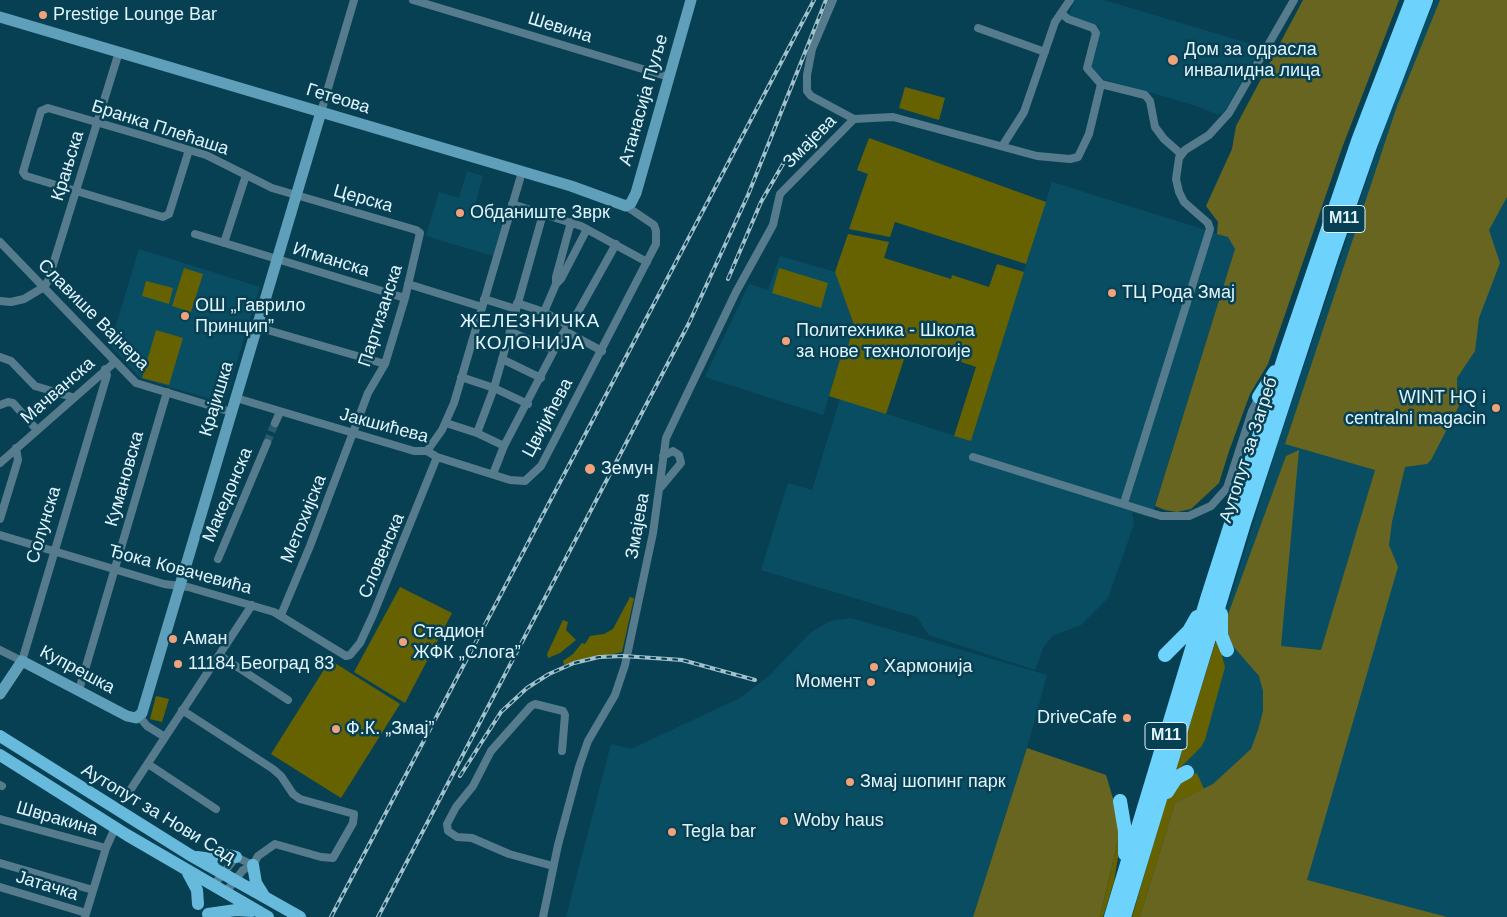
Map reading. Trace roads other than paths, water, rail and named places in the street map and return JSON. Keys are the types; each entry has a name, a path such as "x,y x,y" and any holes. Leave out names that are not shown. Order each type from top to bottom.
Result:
{"highway":[{"name":"Аутопут за Загреб","path":"1111,917 1207,599 1286,352 1358,141 1412,0"},
{"name":"Аутопут за Загреб","path":"1124,917 1222,595 1335,246 1384,107 1426,0"},
{"path":"1259,397 1286,352"},
{"path":"1222,595 1220,628 1227,650"},
{"path":"1165,655 1189,631 1207,599"},
{"path":"1155,812 1173,782 1187,772"},
{"path":"1120,801 1125,831 1124,873"}],"main road":[{"name":"Атанасија Пуље","path":"626,206 631,203 636,193 691,0"},
{"name":"Гетеова","path":"0,19 118,52 586,191 626,206"},
{"name":"Крајишка","path":"139,716 144,710 179,586 321,112"},
{"name":"Купрешка","path":"22,661 127,716 139,716"},
{"name":"Солунска","path":"2,691 22,661"},
{"name":"Аутопут за Нови Сад","path":"2,736 190,855 300,917"},
{"name":"Аутопут за Нови Сад","path":"0,755 184,870 263,914"},
{"path":"190,855 208,859 229,855 236,857"},
{"path":"253,865 256,883 266,898"},
{"path":"184,870 194,884 198,904"},
{"path":"208,914 242,910 263,914"}],"street":[{"name":"Крајишка","path":"321,112 354,0"},
{"name":"Шевина","path":"413,0 669,77"},
{"path":"833,0 812,50 807,75 807,91 811,96 854,119 893,117 1046,158 1070,159 1078,157 1090,134 1101,84"},
{"path":"1003,145 1024,112 1055,22 1070,0"},
{"path":"1124,504 1210,228 1208,223 1184,202 1177,188 1176,169 1180,154 1209,135 1229,113 1294,0"},
{"path":"1062,14 1096,30 1087,68 1101,84 1134,91 1147,96 1151,104 1155,127 1164,139 1180,154"},
{"path":"978,28 1045,52"},
{"name":"Крањска","path":"44,287 50,278 118,52"},
{"name":"Бранка Плећаша","path":"76,192 24,174 41,111 48,108 219,160 246,175 296,195"},
{"name":"Змајева","path":"543,917 553,866 585,749 615,696 623,673 648,560 660,489 666,438 718,327 773,225 780,194 854,119"},
{"path":"76,192 166,217 169,214 189,150"},
{"path":"427,451 446,423 462,376 522,172"},
{"path":"224,243 246,175"},
{"name":"Церска","path":"296,195 416,230 420,233"},
{"path":"512,204 588,229 647,262"},
{"name":"Гетеова","path":"626,206 652,223 656,231"},
{"path":"477,434 494,388 511,332 543,214"},
{"path":"544,312 556,284 556,277 571,222"},
{"path":"556,284 561,280 588,229"},
{"name":"Цвијићева","path":"525,481 541,466 602,350 656,244 656,231"},
{"name":"Партизанска","path":"354,434 368,393 385,364 405,298 420,233"},
{"name":"Игманска","path":"195,234 405,298"},
{"name":"Славише Вајнера","path":"0,242 136,383 231,412"},
{"path":"493,474 504,446 528,404 554,350 616,244"},
{"path":"408,284 483,303 517,306 544,312 602,350"},
{"path":"0,301 17,301 44,287"},
{"path":"257,327 385,364"},
{"path":"511,332 554,350"},
{"path":"0,357 11,361 35,386 72,398"},
{"path":"502,359 541,378"},
{"name":"Мачванска","path":"2,459 115,362"},
{"name":"Солунска","path":"22,661 105,382 107,373 105,369"},
{"path":"462,376 528,404"},
{"name":"Кумановска","path":"79,690 167,392"},
{"path":"973,457 1161,516 1182,517 1195,515 1217,501 1230,480 1252,411 1259,397"},
{"name":"Јакшићева","path":"236,398 414,451 427,451 437,457 514,481 525,481"},
{"path":"0,405 8,402 14,403 37,430"},
{"path":"275,424 280,412"},
{"path":"446,423 504,446"},
{"name":"Метохијска","path":"281,615 354,434"},
{"path":"666,438 670,451"},
{"name":"Македонска","path":"218,559 267,444"},
{"path":"0,519 19,457 16,448"},
{"path":"660,489 679,467 681,460 676,452 670,451 663,456"},
{"name":"Словенска","path":"343,655 350,655 356,648 373,615 437,457"},
{"path":"662,467 666,473 671,474"},
{"name":"Ђока Ковачевића","path":"0,535 281,615 343,655"},
{"path":"127,796 252,606"},
{"name":"Купрешка","path":"0,650 22,661"},
{"path":"219,656 288,700"},
{"path":"553,866 509,854 472,838 457,837 448,831 447,824 456,807 473,786 491,751 531,706 535,704 563,711 565,715 562,751"},
{"path":"182,710 273,769 283,778 293,794 300,799 354,814 353,823 333,858 321,857 275,844 265,849 253,865 243,870 225,893"},
{"path":"139,716 147,726 165,737"},
{"path":"148,764 216,810"},
{"name":"Швракина","path":"0,819 106,848"},
{"path":"85,915 106,848 115,828"},
{"path":"213,886 236,857 253,865"},
{"path":"0,863 93,890"},
{"name":"Јатачка","path":"0,887 85,915"}],"tunnel":[{"path":"267,443 275,423"}],"railway":[{"path":"331,917 814,0"},
{"path":"378,917 689,323 748,195 826,0"},
{"path":"728,279 761,202 787,157"},
{"path":"460,776 501,712 527,688 549,674 574,663 599,657 623,656 682,660 755,680"}],"place":[{"name":"Prestige Lounge Bar","path":"43,15"},
{"name":"Дом за одрасла инвалидна лица","path":"1173,60"},
{"name":"Обданиште Зврк","path":"460,213"},
{"name":"ТЦ Рода Змај","path":"1112,293"},
{"name":"ОШ „Гаврило Принцип”","path":"185,316"},
{"name":"Политехника - Школа за нове технологоије","path":"786,341"},
{"name":"WINT HQ i centralni magacin","path":"1496,408"},
{"name":"Земун","path":"590,469"},
{"name":"Аман","path":"173,639"},
{"name":"Стадион ЖФК „Слога”","path":"403,642"},
{"name":"11184 Београд 83","path":"178,664"},
{"name":"Хармонија","path":"874,667"},
{"name":"Момент","path":"871,682"},
{"name":"DriveCafe","path":"1127,718"},
{"name":"Ф.К. „Змај”","path":"336,729"},
{"name":"Змај шопинг парк","path":"850,782"},
{"name":"Woby haus","path":"784,821"},
{"name":"Tegla bar","path":"672,832"}],"district":[{"name":"ЖЕЛЕЗНИЧКА КОЛОНИЈА","path":"530,333"}]}
